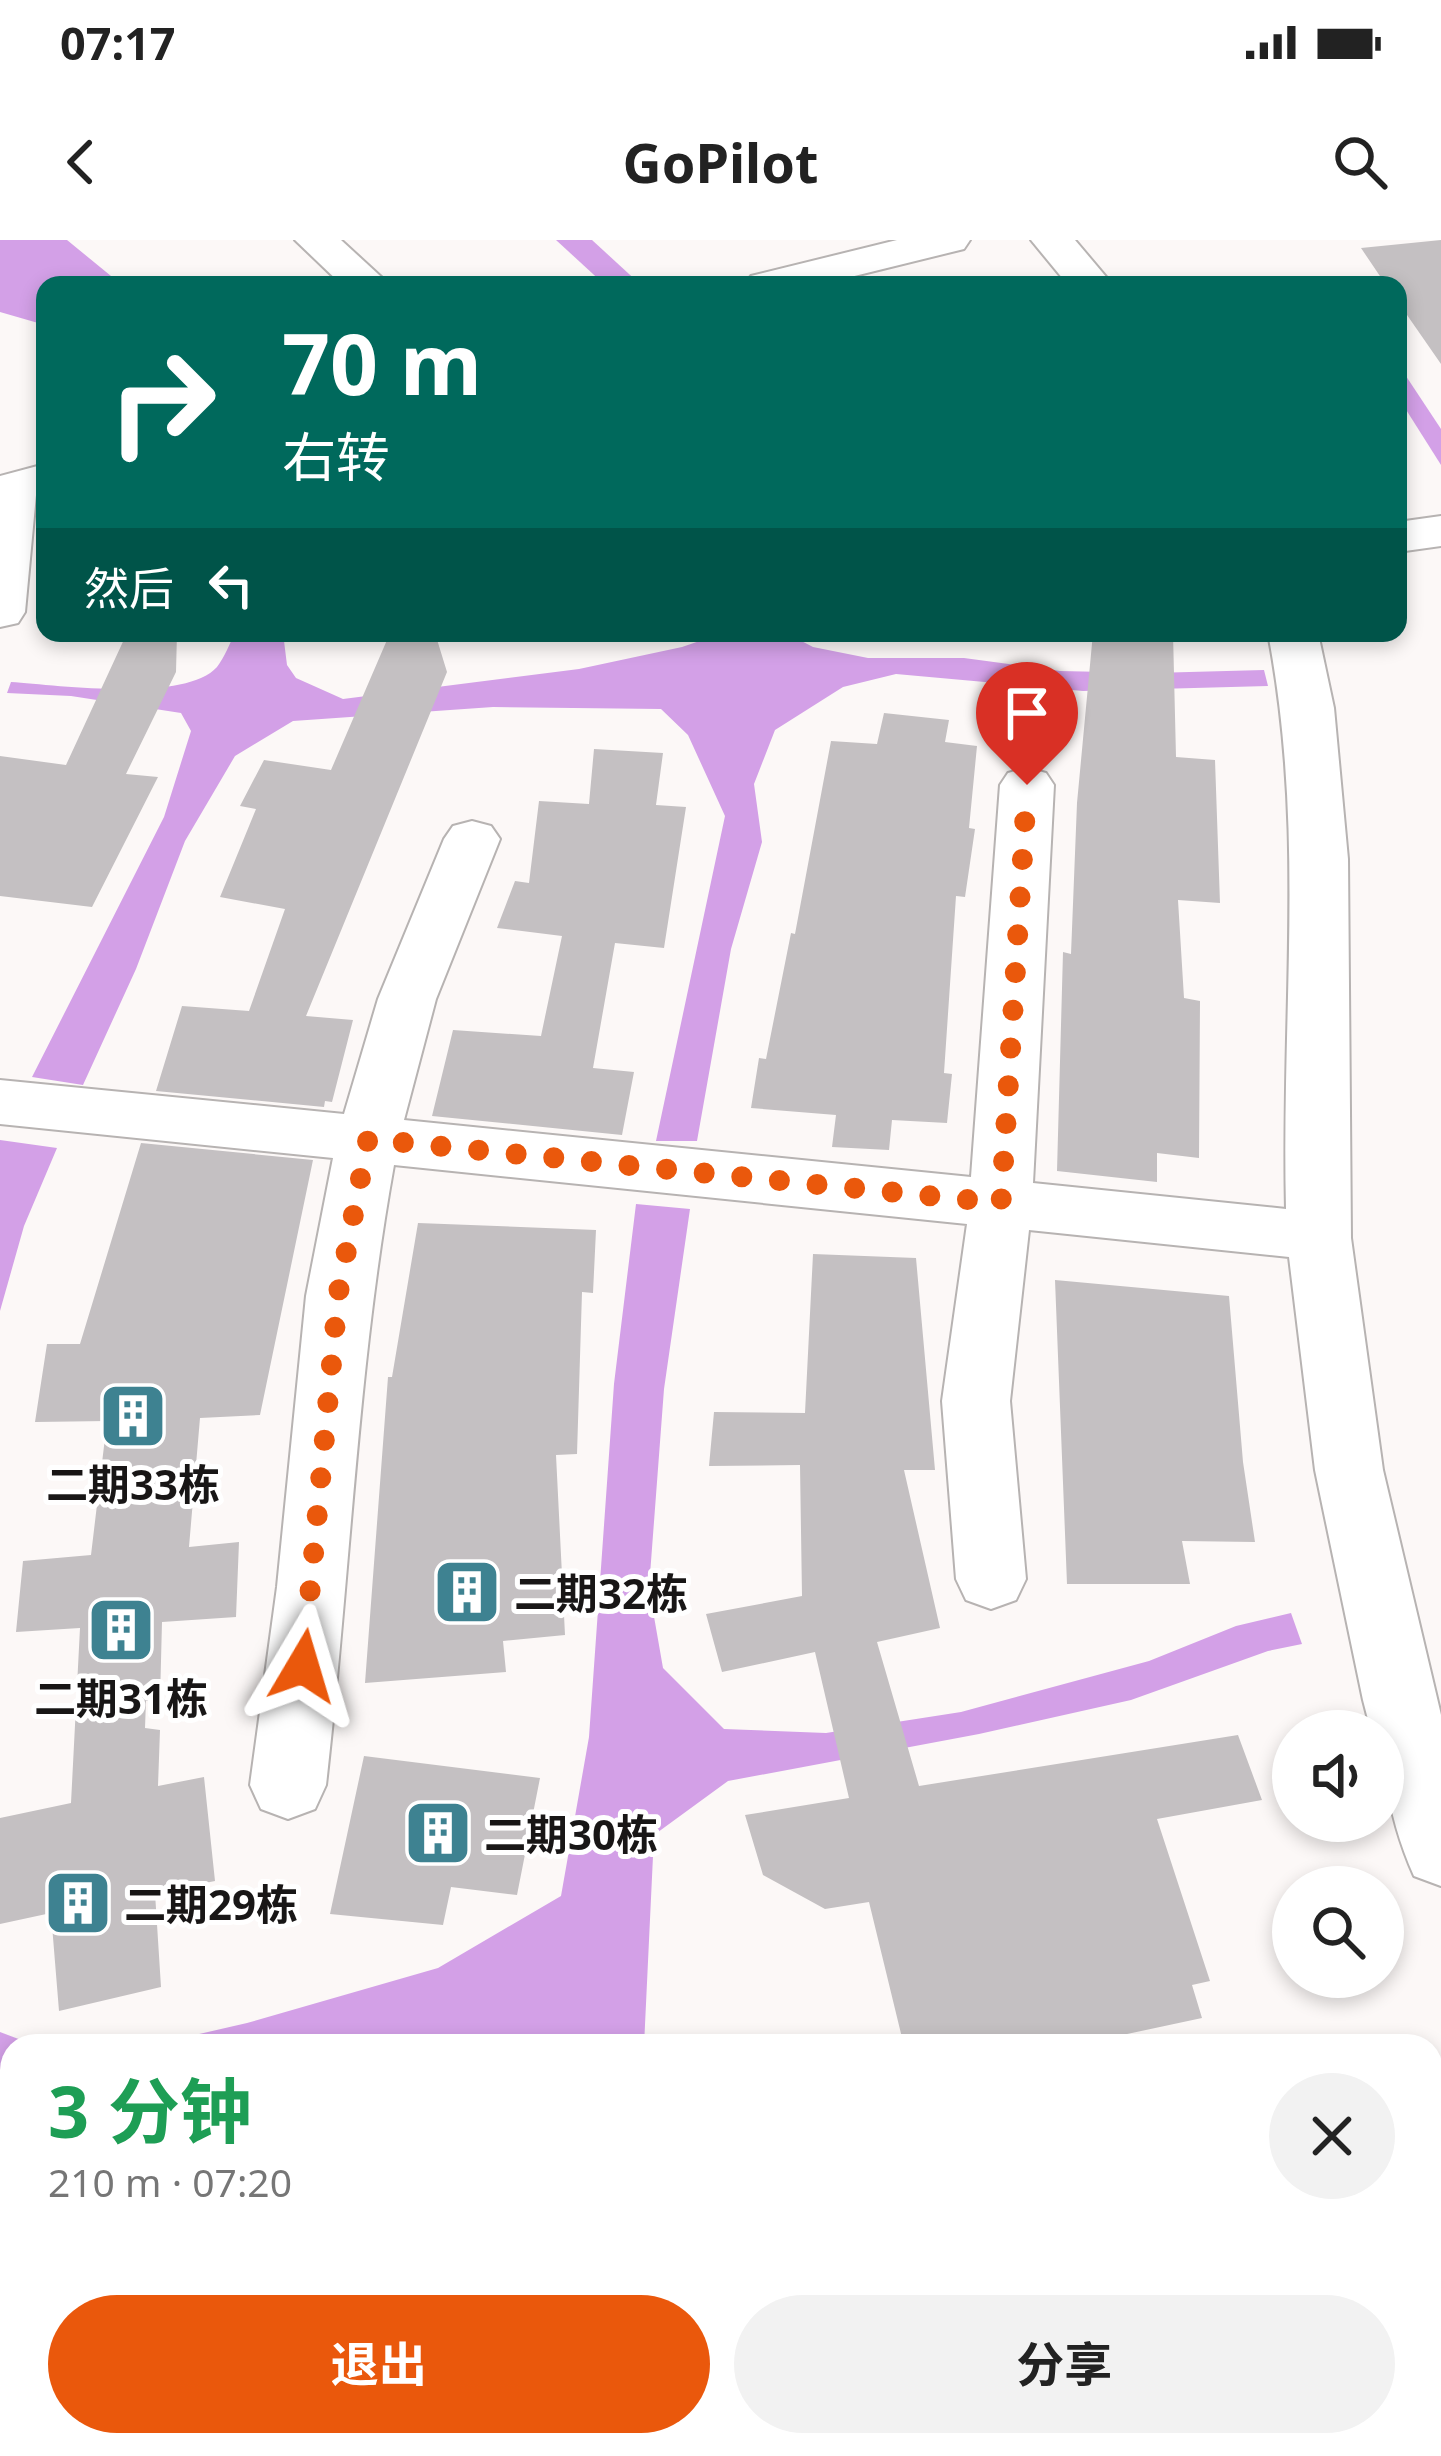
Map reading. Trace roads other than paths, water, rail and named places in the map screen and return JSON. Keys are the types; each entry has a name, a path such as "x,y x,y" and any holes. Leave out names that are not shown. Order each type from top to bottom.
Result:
{"street":[{"path":"316,240 358,276"},
{"path":"798,276 949,240"},
{"path":"1052,240 1083,276"},
{"path":"0,612 13,488 36,481"},
{"path":"1407,535 1441,531"},
{"path":"1295,642 1307,685 1322,798 1319,1236 1356,1494 1396,1690 1441,1851"},
{"path":"991,1579 976,1401 1001,1203 1027,785"},
{"path":"288,1785 313,1587 338,1295 368,1139 407,999 472,839"},
{"path":"0,1102 1319,1236"}],"place":[{"name":"二期33栋","path":"133,1416"},
{"name":"二期32栋","path":"467,1592"},
{"name":"二期31栋","path":"121,1630"},
{"name":"二期30栋","path":"438,1833"},
{"name":"二期29栋","path":"78,1903"}]}
